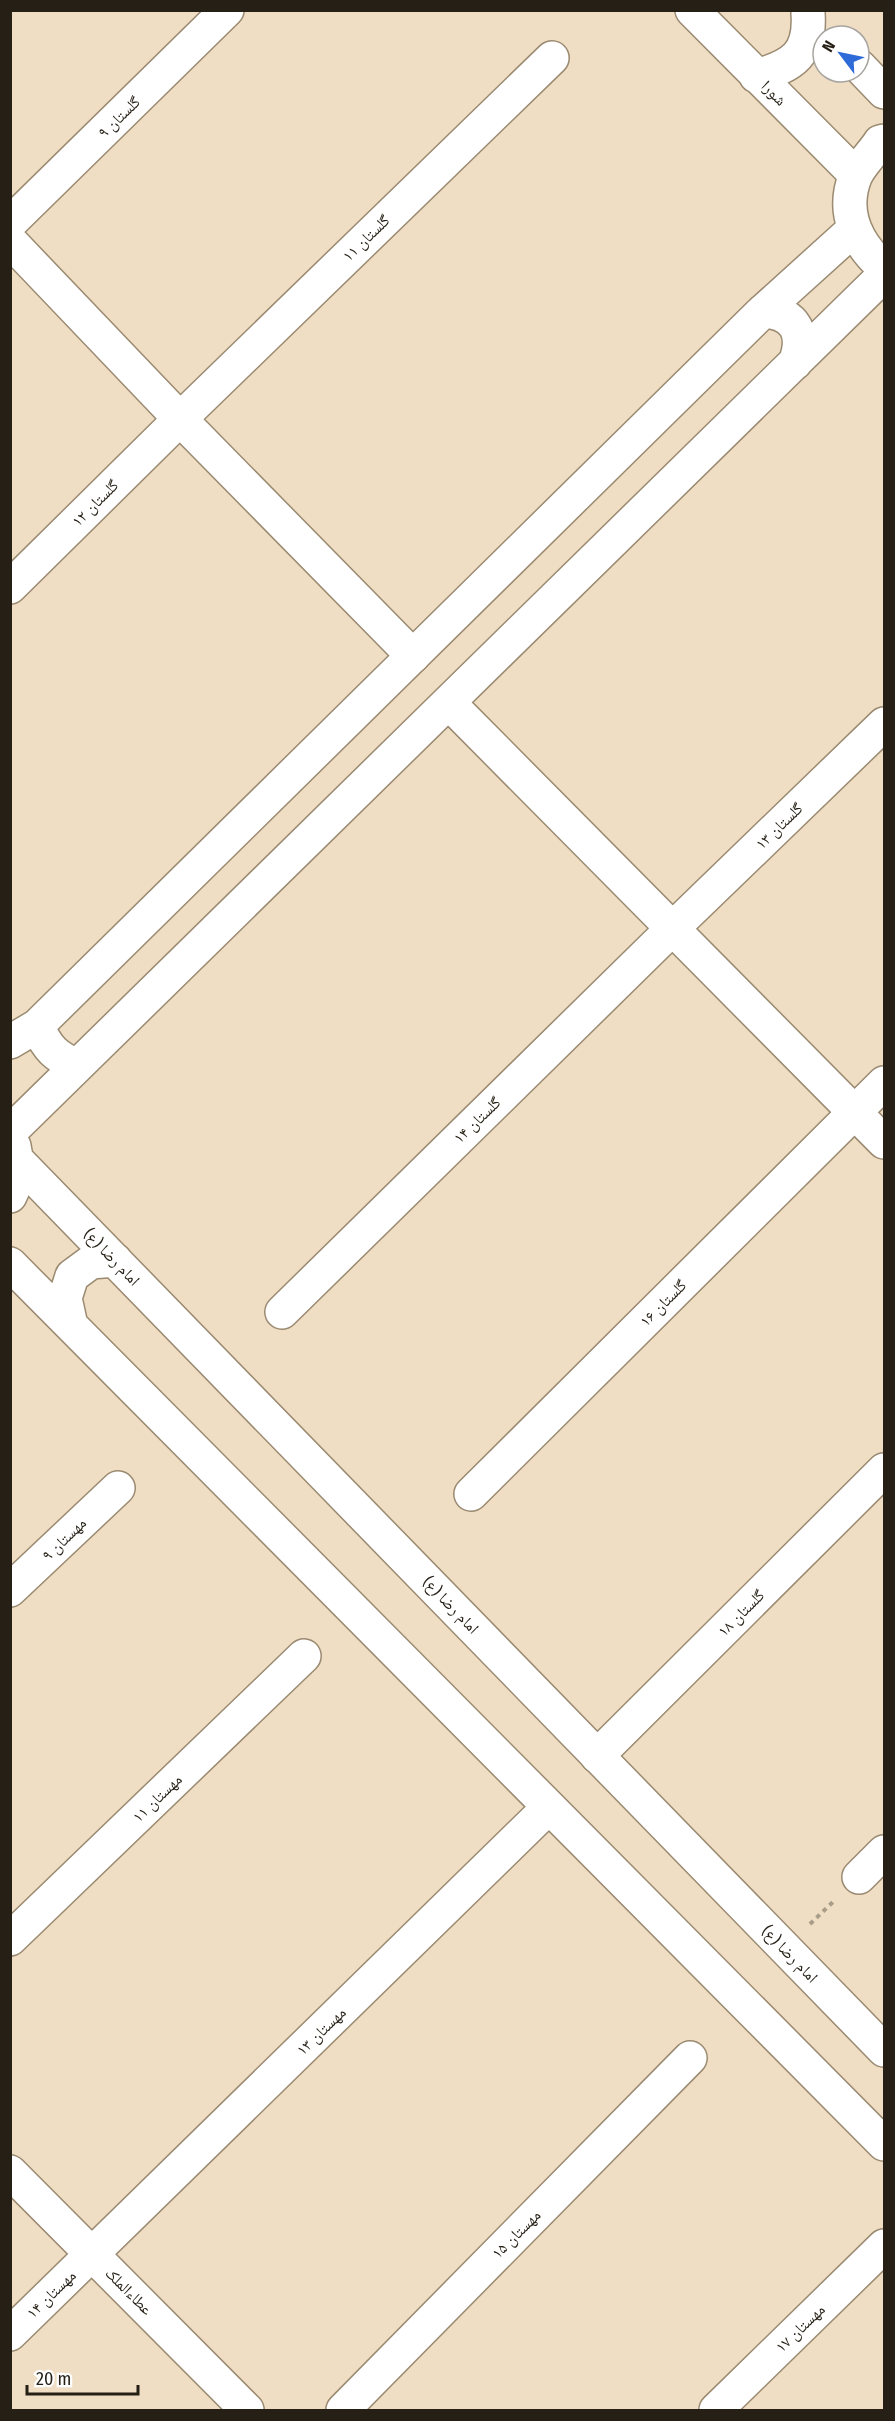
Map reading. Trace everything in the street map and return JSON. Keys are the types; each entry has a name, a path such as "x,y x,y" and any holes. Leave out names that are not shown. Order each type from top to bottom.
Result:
{"street":[{"name":"گلستان ۹","path":"10,223 227,10"},
{"name":"شورا","path":"692,10 856,175"},
{"path":"756,76 781,69 795,60 805,46 810,29 807,12"},
{"path":"807,12 819,24"},
{"name":"گلستان ۱۱","path":"180,419 552,58"},
{"path":"871,78 885,92"},
{"path":"885,141 880,142 856,175 850,201 854,229 868,254 885,268"},
{"path":"77,1066 59,1058 46,1044 24,1034 413,656 763,311 854,229"},
{"path":"10,241 180,419 413,656"},
{"path":"10,1196 14,1189 13,1142 77,1066 885,275"},
{"path":"763,311 776,312 796,327 800,339 800,351 795,363"},
{"name":"گلستان ۱۲","path":"10,587 180,419"},
{"path":"449,703 885,1142"},
{"name":"گلستان ۱۳","path":"673,928 885,724"},
{"name":"گلستان ۱۴","path":"282,1312 673,928"},
{"name":"گلستان ۱۶","path":"471,1494 885,1083"},
{"name":"امام رضا (ع)","path":"13,1142 115,1260 885,2050"},
{"path":"70,1321 64,1298 72,1276 91,1262 115,1260"},
{"path":"10,1264 70,1321 885,2144"},
{"name":"گلستان ۱۸","path":"597,1756 885,1470"},
{"name":"مهستان ۹","path":"10,1590 118,1488"},
{"name":"مهستان ۱۱","path":"10,1940 304,1656"},
{"name":"مهستان ۱۳","path":"92,2254 549,1807"},
{"path":"860,1877 885,1852"},
{"name":"مهستان ۱۵","path":"343,2410 690,2058"},
{"name":"عطاءالملک","path":"10,2172 247,2410"},
{"name":"مهستان ۱۷","path":"716,2410 885,2246"},
{"name":"مهستان ۱۴","path":"10,2334 92,2254"}],"path":[{"path":"784,1948 860,1877"}]}
